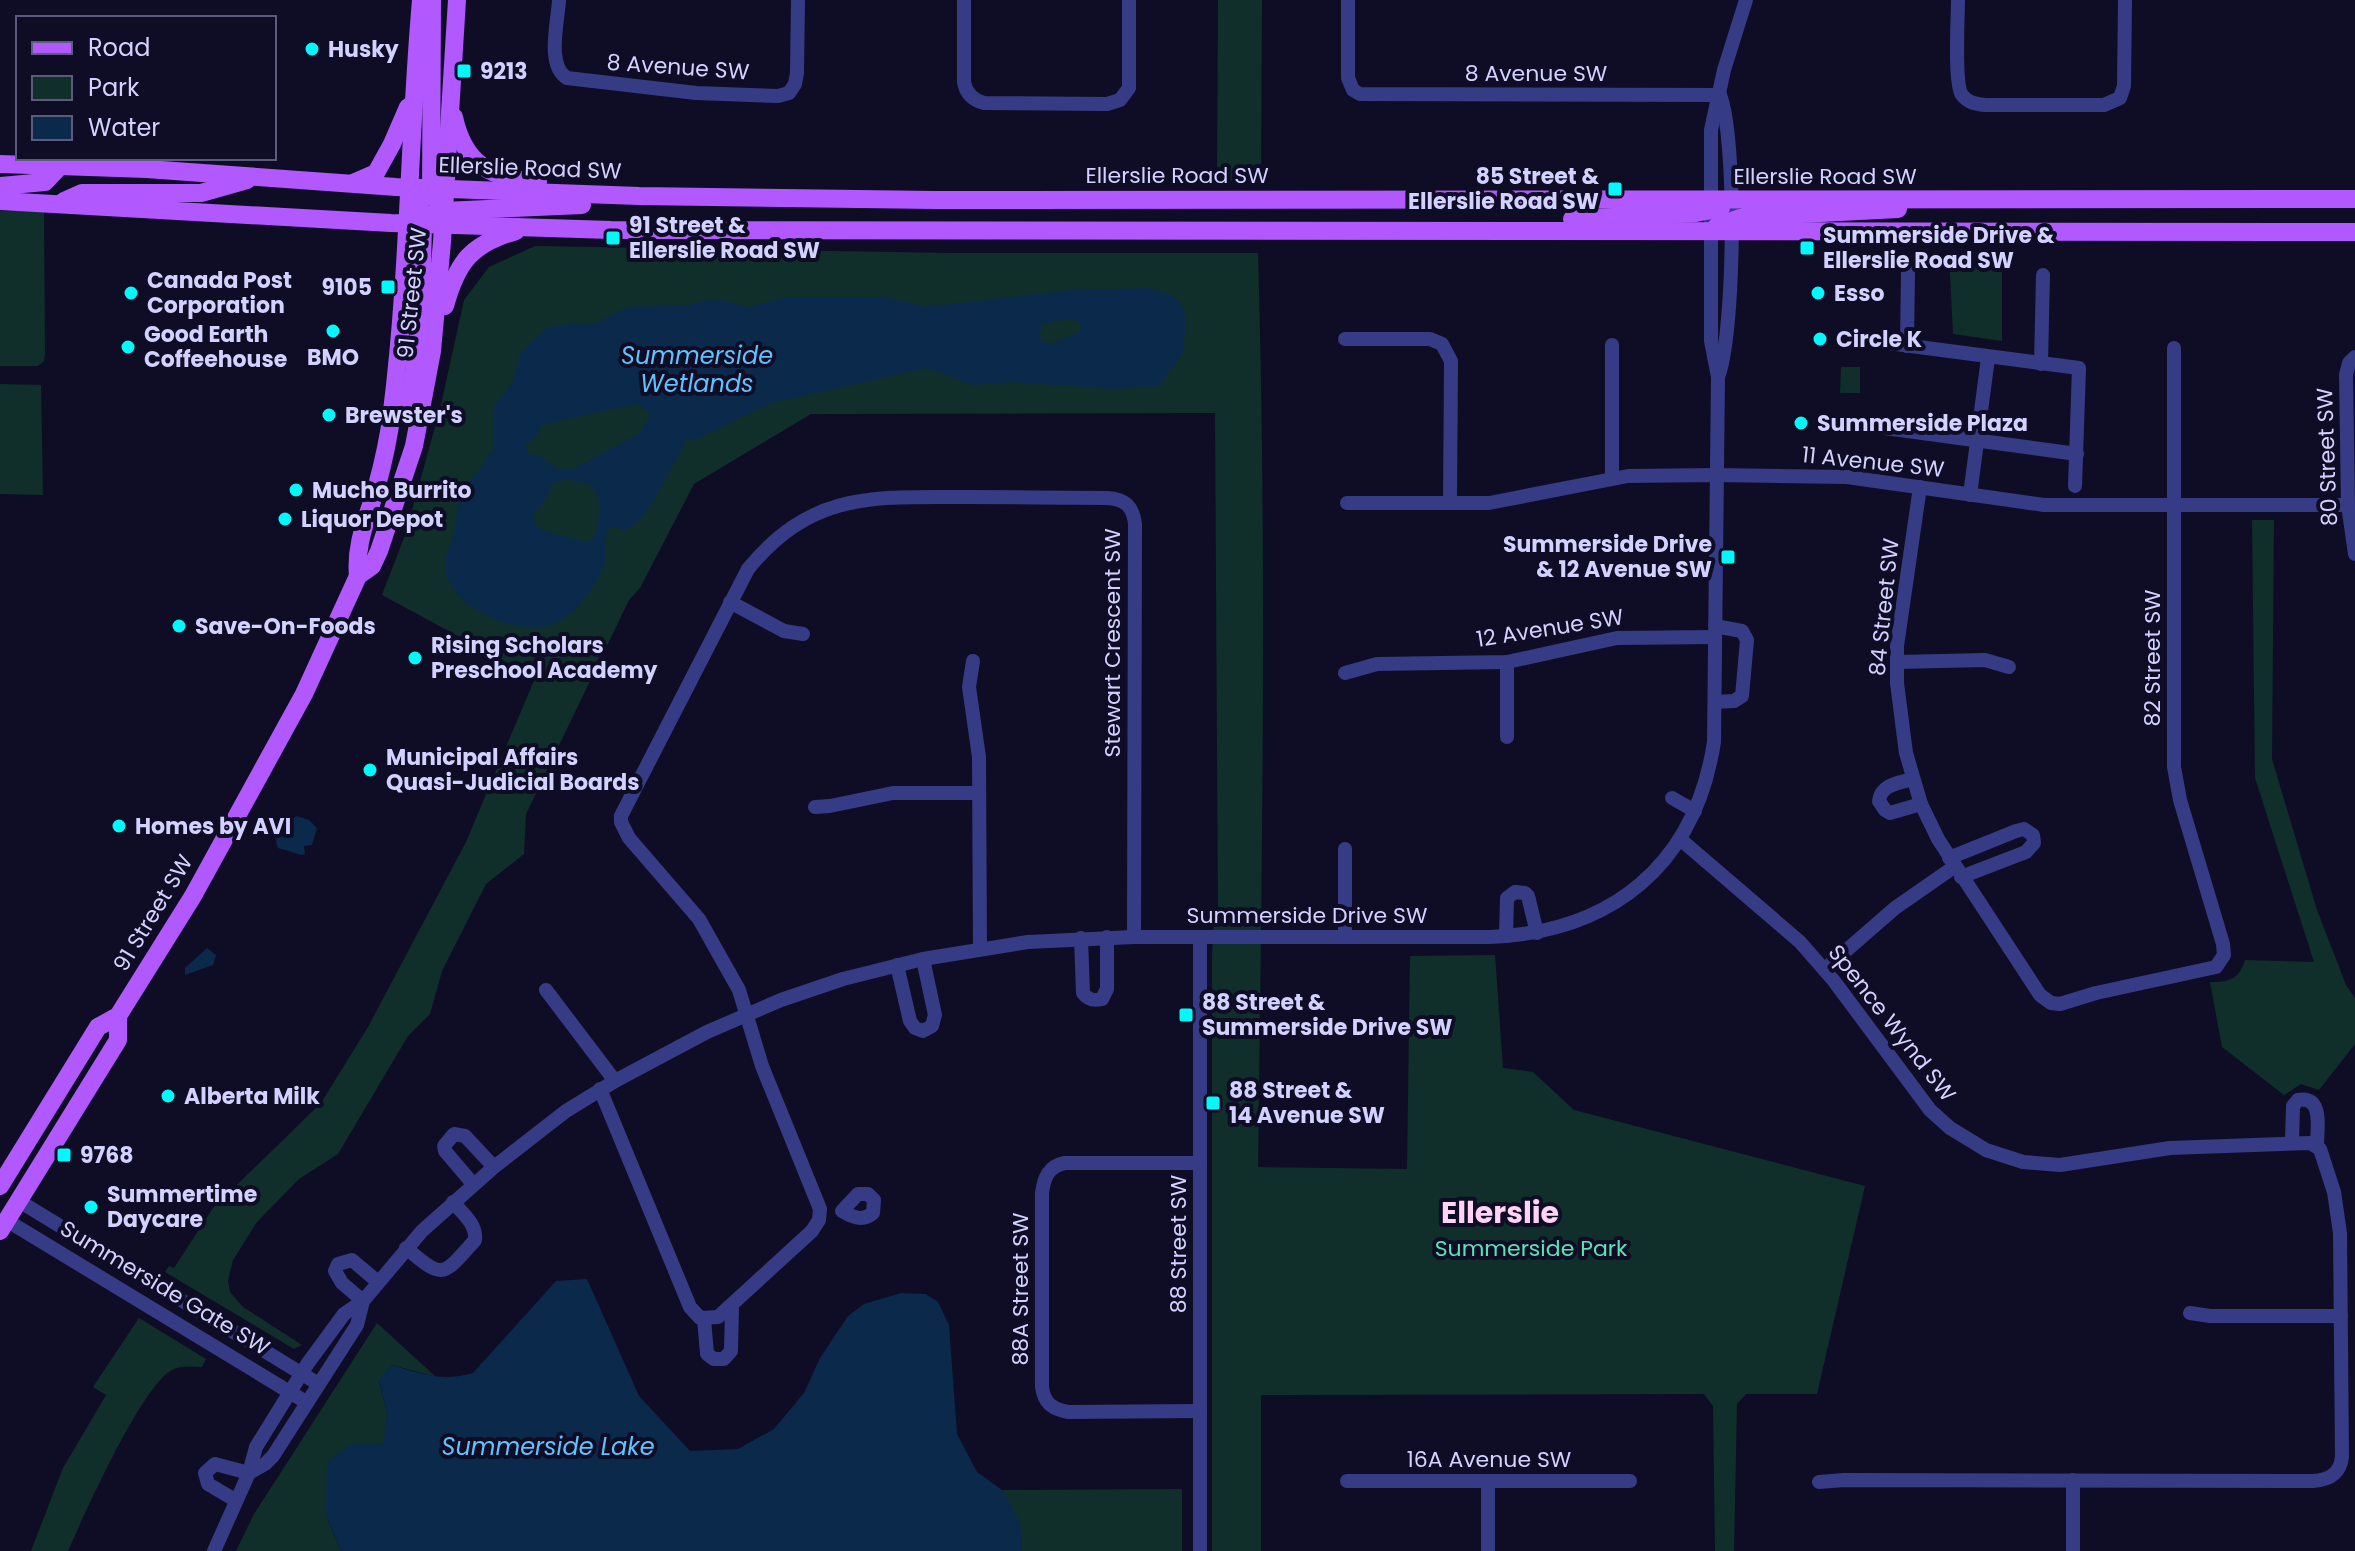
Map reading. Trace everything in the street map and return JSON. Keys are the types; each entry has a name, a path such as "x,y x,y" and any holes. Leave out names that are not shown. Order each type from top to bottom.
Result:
{"main road":[{"name":"91 Street SW","path":"0,1188 98,1027 118,1016 168,937 250,796 308,686 358,576 372,566 391,519 414,446 432,351 429,219 408,187 421,0"},
{"path":"432,0 437,188"},
{"name":"91 Street SW","path":"358,576 356,557 360,534 379,476 392,415 399,351 437,188 450,101 457,0"},
{"path":"350,184 368,178 383,163 413,93"},
{"path":"450,101 465,151 480,166 509,177 524,181 752,198"},
{"name":"Ellerslie Road SW","path":"0,164 261,176 408,187 752,198 1717,204 1960,199 2355,199"},
{"path":"0,186 45,182 60,166"},
{"path":"60,203 82,193 201,193 261,176"},
{"path":"429,219 752,198"},
{"path":"1730,226 1743,217 1880,212 1960,199"},
{"path":"0,201 611,230 1711,231 1730,226 2355,232"},
{"path":"1478,229 1717,204"},
{"path":"391,519 417,362 429,219"},
{"path":"432,351 450,288 465,259 495,238 532,227"},
{"name":"91 Street SW","path":"2,1222 19,1201 118,1040 118,1016"},
{"name":"Summerside Gate SW","path":"0,1188 19,1201"}],"street":[{"name":"8 Avenue SW","path":"559,0 555,60 560,74 582,82 707,94 778,96 793,89 797,73 798,0"},
{"path":"964,0 964,82 969,95 984,103 1107,104 1124,97 1129,84 1129,0"},
{"name":"8 Avenue SW","path":"1348,0 1348,78 1353,90 1365,95 1720,95"},
{"path":"1717,204 1711,130 1724,70 1746,0"},
{"path":"1958,0 1958,81 1961,94 1967,99 1985,105 2104,105 2120,98 2124,86 2125,0"},
{"name":"Summerside Drive SW","path":"1717,204 1730,226 1727,344 1718,377"},
{"name":"Summerside Drive SW","path":"249,1473 256,1447 301,1373 344,1314 363,1301 406,1248 453,1202 544,1127 600,1089 746,1014 822,986 923,959 980,949 1081,938 1506,936 1537,933 1570,925 1607,908 1637,887 1680,839 1695,811 1711,758 1715,702 1718,377 1711,341 1711,231 1717,204"},
{"path":"1907,346 1908,271"},
{"path":"2041,364 2043,275"},
{"path":"1345,339 1423,338 1442,344 1451,361 1450,503"},
{"path":"1873,341 2079,368 2075,486"},
{"path":"1612,345 1612,478"},
{"name":"82 Street SW","path":"2051,1003 2068,1002 2096,993 2204,971 2216,967 2222,960 2223,944 2180,800 2174,767 2174,348"},
{"path":"1970,495 1988,358"},
{"name":"80 Street SW","path":"2354,358 2346,375 2348,505 2355,554"},
{"path":"1863,425 2077,454"},
{"name":"11 Avenue SW","path":"1347,503 1501,502 1612,478 1716,475 1839,476 2044,505 2348,505"},
{"name":"84 Street SW","path":"1920,487 1899,626 1897,662 1900,720 1913,779 1921,804 1955,867 2040,995 2051,1003"},
{"name":"Stewart Crescent SW","path":"746,1014 739,990 699,919 629,838 621,822 625,804 748,569 779,537 823,510 852,501 883,497 1107,498 1127,503 1135,524 1134,937"},
{"path":"730,602 784,631 803,634"},
{"path":"1715,632 1742,631 1747,640 1742,696 1734,701 1715,702"},
{"name":"12 Avenue SW","path":"1345,673 1377,664 1507,662 1617,638 1715,632"},
{"path":"1897,662 1985,660 2009,667"},
{"path":"973,661 969,687 978,742 980,949"},
{"path":"1507,662 1507,737"},
{"path":"1913,779 1885,787 1879,801 1890,813 1921,804"},
{"path":"815,807 893,793 979,793"},
{"path":"1672,798 1695,811"},
{"path":"1825,969 1895,908 1955,867 2016,831 2024,829 2033,835 2034,843 2026,852 1955,867"},
{"name":"Spence Wynd SW","path":"1680,839 1782,925 1825,969 1918,1096 1939,1119 1970,1141 2023,1162 2060,1165 2149,1150 2292,1142 2317,1145"},
{"path":"1345,849 1345,937"},
{"path":"1506,936 1507,898 1515,892 1528,896 1537,933"},
{"path":"1081,938 1083,993 1097,1001 1102,999 1107,989 1107,937"},
{"name":"88 Street SW","path":"1200,937 1200,1551"},
{"path":"897,965 910,1021 915,1028 923,1031 932,1026 935,1015 923,959"},
{"path":"546,990 615,1081"},
{"path":"600,1089 681,1287 695,1314 704,1319 718,1317 812,1231 820,1215 762,1066 746,1014"},
{"path":"1819,1482 2313,1481 2335,1474 2341,1462 2339,1218 2325,1162 2317,1145 2317,1110 2309,1099 2298,1100 2293,1106 2292,1142"},
{"path":"473,1184 445,1151 444,1146 449,1138 454,1134 465,1136 494,1167"},
{"name":"88A Street SW","path":"1200,1163 1065,1163 1047,1173 1042,1193 1042,1387 1049,1405 1068,1412 1200,1411"},
{"name":"Summerside Gate SW","path":"19,1201 317,1383"},
{"path":"406,1248 432,1270 441,1271 450,1266 475,1240 476,1235 473,1225 453,1202"},
{"path":"820,1215 842,1211"},
{"name":"Summerside Gate SW","path":"2,1222 306,1402"},
{"path":"363,1301 338,1279 335,1271 338,1264 352,1260 378,1282"},
{"name":"Summerside Drive SW","path":"249,1473 273,1456 357,1325 363,1301"},
{"path":"704,1319 707,1354 714,1359 724,1359 731,1351 732,1307"},
{"path":"2190,1313 2210,1316 2341,1316"},
{"path":"214,1551 249,1473 215,1464 205,1473 208,1484 235,1500"},
{"path":"2073,1480 2073,1551"},
{"name":"16A Avenue SW","path":"1347,1481 1630,1481"},
{"path":"1488,1481 1488,1551"}],"green space":[{"path":"1218,0 1262,0 1261,182 1217,181"},
{"path":"0,211 44,211 45,353 44,361 38,366 0,366"},
{"name":"Summerside Park","path":"535,246 947,253 1258,253 1263,596 1258,1167 1407,1169 1410,956 1495,955 1503,1068 1533,1072 1574,1110 1865,1186 1817,1394 1746,1394 1737,1404 1734,1551 1715,1551 1713,1406 1704,1394 1261,1395 1261,1551 1212,1551 1212,957 1214,914 1218,910 1215,413 811,414 694,484 640,588 629,600 526,814 524,854 486,884 442,971 430,1014 408,1036 338,1154 299,1179 257,1222 233,1260 228,1281 230,1292 243,1307 302,1345 294,1349 165,1272 169,1266 174,1268 213,1208 321,1103 368,1027 466,842 538,671 508,663 382,595 405,535 440,409 464,300 489,267"},
{"path":"1949,254 2002,254 2002,341 1953,334"},
{"path":"1841,367 1860,367 1860,393 1840,393"},
{"path":"0,384 41,385 43,495 0,494"},
{"path":"2252,520 2274,520 2272,759 2317,910 2346,985 2355,998 2355,1044 2319,1090 2301,1084 2284,1095 2222,1047 2210,982 2236,976 2245,960 2314,962 2255,778"},
{"path":"139,1318 206,1359 202,1367 172,1370 145,1400 115,1453 68,1551 31,1551 63,1468 106,1395 93,1387"},
{"path":"377,1323 436,1377 392,1365 379,1381 387,1413 385,1444 352,1444 326,1515 341,1551 236,1551 254,1514"},
{"path":"1182,1489 1182,1551 1021,1551 1019,1525 1002,1490"}],"water":[{"name":"Summerside Wetlands","path":"1151,288 1175,297 1184,309 1186,323 1182,355 1158,387 1111,389 1014,382 972,385 927,368 771,403 697,439 685,440 646,513 622,532 618,526 608,529 602,571 580,604 556,623 526,627 488,616 464,601 448,579 445,563 461,496 493,451 494,406 513,382 520,353 546,328 597,323 627,307 690,305 704,300 719,299 747,308 785,297 886,297 924,307 1071,290","holes":["1071,319 1079,322 1081,331 1054,343 1042,342 1042,324","638,404 650,414 640,433 573,469 558,469 541,457 527,453 526,444 540,434 540,425","563,480 577,481 594,489 598,496 599,513 596,535 588,542 536,527 533,516 549,494 551,484"]},
{"path":"297,816 309,820 317,828 312,845 304,846 305,854 302,855 278,848 276,842 280,829"},
{"path":"207,948 216,955 213,965 185,975 185,968"},
{"name":"Summerside Lake","path":"587,1279 639,1396 690,1451 738,1449 774,1429 804,1393 820,1358 848,1316 864,1304 901,1293 926,1294 938,1302 949,1325 957,1434 977,1472 1002,1490 1017,1515 1022,1537 1021,1551 341,1551 326,1515 327,1462 351,1444 384,1443 387,1413 379,1380 392,1365 442,1377 473,1373 556,1281"}],"place":[{"name":"Husky","path":"312,49"},
{"name":"9213","path":"464,71"},
{"name":"85 Street & Ellerslie Road SW","path":"1615,189"},
{"name":"91 Street & Ellerslie Road SW","path":"613,238"},
{"name":"Summerside Drive & Ellerslie Road SW","path":"1807,248"},
{"name":"9105","path":"388,287"},
{"name":"Canada Post Corporation","path":"131,293"},
{"name":"Esso","path":"1818,293"},
{"name":"BMO","path":"333,331"},
{"name":"Circle K","path":"1820,339"},
{"name":"Good Earth Coffeehouse","path":"128,347"},
{"name":"Brewster's","path":"329,415"},
{"name":"Summerside Plaza","path":"1801,423"},
{"name":"Mucho Burrito","path":"296,490"},
{"name":"Liquor Depot","path":"285,519"},
{"name":"Summerside Drive & 12 Avenue SW","path":"1728,557"},
{"name":"Save-On-Foods","path":"179,626"},
{"name":"Rising Scholars Preschool Academy","path":"415,658"},
{"name":"Municipal Affairs Quasi-Judicial Boards","path":"370,770"},
{"name":"Homes by AVI","path":"119,826"},
{"name":"88 Street & Summerside Drive SW","path":"1186,1015"},
{"name":"Alberta Milk","path":"168,1096"},
{"name":"88 Street & 14 Avenue SW","path":"1213,1103"},
{"name":"9768","path":"64,1155"},
{"name":"Summertime Daycare","path":"91,1207"}],"district":[{"name":"Ellerslie","path":"1500,1212"}]}
